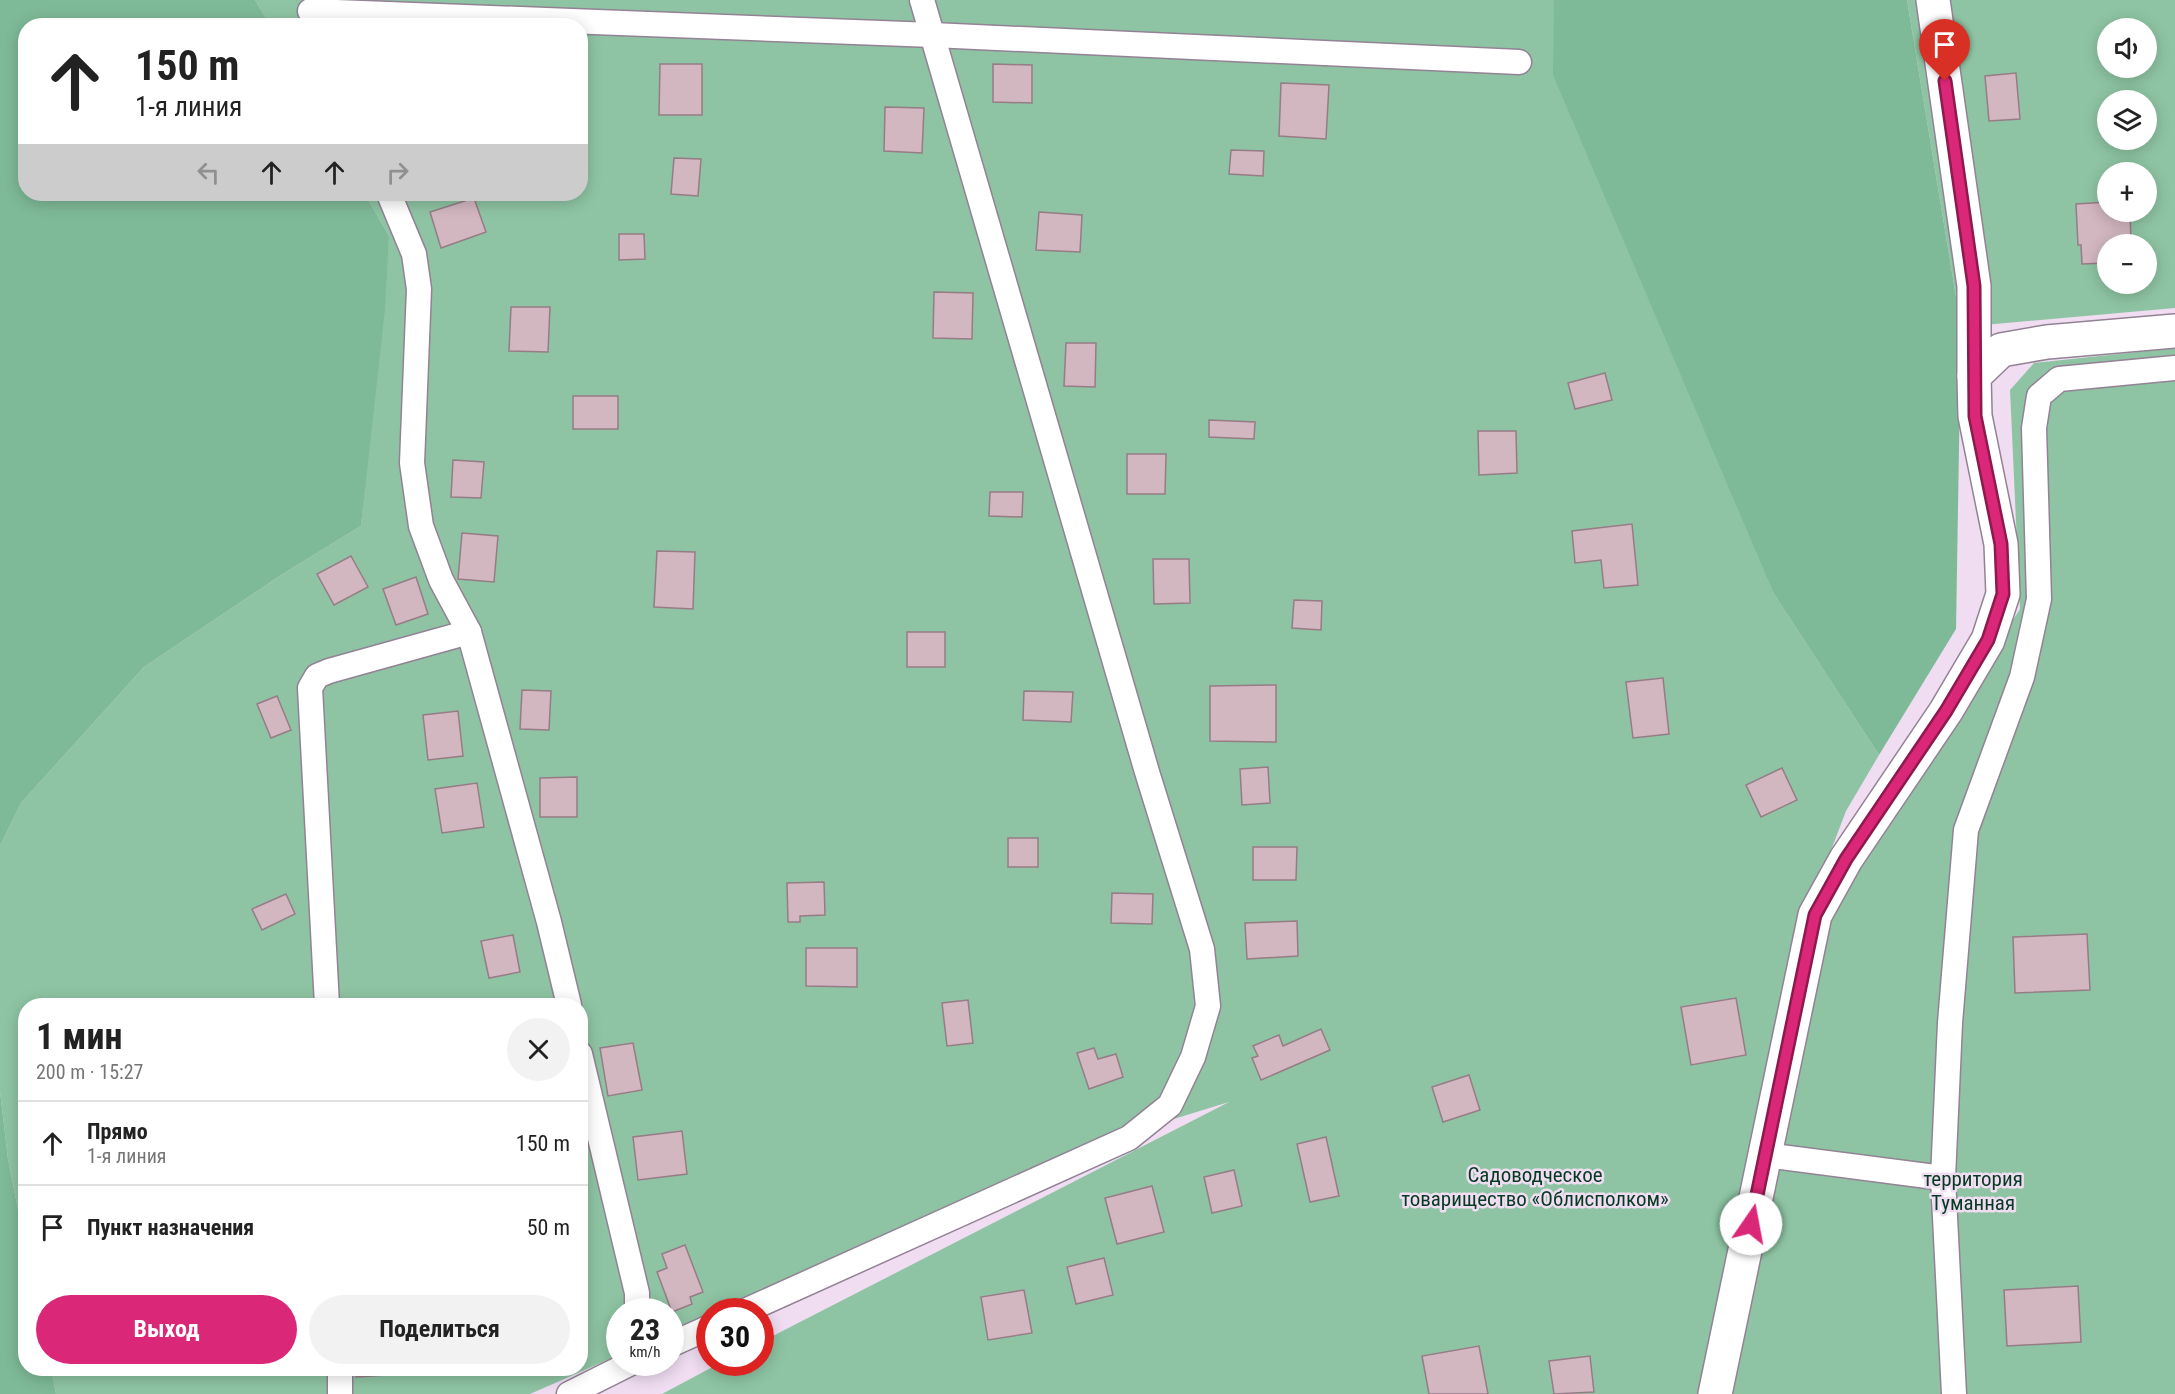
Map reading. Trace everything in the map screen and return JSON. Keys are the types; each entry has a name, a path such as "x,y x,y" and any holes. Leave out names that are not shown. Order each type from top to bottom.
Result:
{"street":[{"path":"1715,1394 1815,915 1846,859 1946,711 1988,640 2003,594 2001,544 1975,416 1974,286 1933,0"},
{"path":"1974,376 2001,350 2047,342 2175,330"}],"lane":[{"path":"774,1298 1129,1138 1170,1105 1193,1057 1208,1006 1202,949 1143,760 922,0"},
{"path":"310,12 473,18"},
{"path":"588,22 933,35 1519,62"},
{"path":"392,201 414,254 419,289 412,463 421,526 441,580 469,632 549,922 567,998"},
{"path":"1954,1394 1943,1178 1950,1023 1966,830 2022,677 2039,598 2034,428 2039,396 2059,379 2175,368"},
{"path":"327,998 310,688 317,676 329,671 469,632"},
{"path":"588,1088 637,1298"},
{"path":"1765,1155 1943,1178"},
{"path":"339,1376 340,1394"},
{"path":"569,1394 606,1376"}],"green space":[{"path":"0,0 255,0 266,18 18,18 18,201 369,201 389,236 385,309 361,526 281,575 144,667 21,803 0,846"},
{"name":"Садоводческое товарищество «Облисполком»","path":"255,0 1554,0 1556,16 1774,594 1879,755 1846,811 1795,945 1706,1394 662,1394 696,1376 774,1376 774,1335 1229,1102 1112,1138 749,1298 696,1298 696,1321 684,1326 684,1298 606,1298 606,1361 588,1369 588,998 18,998 18,1210 8,1159 0,1091 0,846 21,803 144,667 281,575 361,526 389,236 369,201 588,201 588,18 266,18"},
{"path":"1554,0 1907,0 1961,327 1956,629 1879,755 1774,594 1553,75"},
{"path":"1907,0 2175,0 2175,308 1961,327"},
{"name":"территория Туманная","path":"2175,348 2175,1394 1724,1394 1818,940 1883,824 2020,609 2010,390 2034,363"},
{"path":"0,1091 8,1159 18,1210 18,1376 53,1376 56,1394 0,1394"},
{"path":"53,1376 571,1376 530,1394 56,1394"}],"building":[{"path":"660,64 702,64 702,115 659,115"},
{"path":"993,64 1032,65 1032,103 993,102"},
{"path":"2016,73 2020,119 1989,121 1985,76"},
{"path":"1281,83 1329,85 1326,139 1279,136"},
{"path":"885,107 924,108 922,153 884,151"},
{"path":"1231,150 1264,151 1263,176 1229,174"},
{"path":"674,158 701,159 698,196 671,194"},
{"path":"465,201 475,201 486,232 441,248 430,212"},
{"path":"2097,203 2097,222 2130,222 2131,234 2097,234 2097,263 2082,264 2081,245 2078,245 2076,204"},
{"path":"1039,212 1082,215 1080,252 1036,250"},
{"path":"619,234 644,234 645,259 619,260"},
{"path":"934,292 973,293 972,339 933,338"},
{"path":"511,307 550,307 548,352 509,351"},
{"path":"1066,343 1096,343 1095,387 1064,386"},
{"path":"1605,373 1612,400 1575,409 1568,383"},
{"path":"573,396 618,396 618,429 573,429"},
{"path":"1209,420 1255,422 1254,439 1209,437"},
{"path":"1478,431 1516,431 1517,473 1479,475"},
{"path":"1127,454 1166,454 1165,494 1127,494"},
{"path":"453,460 484,462 481,498 451,497"},
{"path":"990,492 1023,492 1022,517 989,516"},
{"path":"1632,524 1638,585 1604,588 1601,560 1575,563 1572,531"},
{"path":"462,533 498,536 494,582 458,579"},
{"path":"657,551 695,552 693,609 654,607"},
{"path":"351,556 368,587 334,605 317,574"},
{"path":"1153,559 1189,559 1190,603 1154,604"},
{"path":"416,577 428,614 396,625 383,589"},
{"path":"1294,600 1322,601 1321,630 1292,628"},
{"path":"907,632 945,632 945,667 907,667"},
{"path":"1663,678 1669,734 1633,738 1626,682"},
{"path":"1276,685 1276,742 1210,741 1210,686"},
{"path":"522,690 551,691 549,730 520,729"},
{"path":"1024,691 1073,692 1071,722 1023,720"},
{"path":"277,696 291,730 271,738 257,704"},
{"path":"458,711 463,756 428,760 423,715"},
{"path":"1268,767 1270,803 1242,805 1240,769"},
{"path":"1782,768 1797,800 1761,817 1746,785"},
{"path":"577,777 577,817 540,817 540,778"},
{"path":"477,783 484,827 442,833 435,789"},
{"path":"1008,838 1038,838 1038,867 1008,867"},
{"path":"1253,847 1297,847 1296,880 1253,880"},
{"path":"824,882 825,915 800,916 800,922 788,922 787,883"},
{"path":"1112,893 1153,894 1152,924 1111,923"},
{"path":"286,894 295,914 262,930 252,909"},
{"path":"1297,921 1298,956 1247,959 1245,923"},
{"path":"2087,934 2090,990 2015,993 2013,937"},
{"path":"513,935 520,972 489,978 481,941"},
{"path":"806,948 857,948 857,987 806,986"},
{"path":"1736,998 1746,1055 1691,1065 1681,1007"},
{"path":"968,1000 973,1043 947,1046 942,1003"},
{"path":"1321,1029 1330,1050 1261,1080 1252,1058 1258,1056 1253,1046 1279,1035 1283,1046"},
{"path":"633,1043 642,1090 608,1096 600,1048"},
{"path":"1094,1048 1098,1059 1116,1054 1123,1077 1089,1089 1077,1053"},
{"path":"1469,1075 1480,1110 1443,1122 1432,1087"},
{"path":"682,1131 687,1174 638,1180 633,1137"},
{"path":"1326,1137 1339,1196 1310,1202 1297,1144"},
{"path":"1234,1170 1242,1206 1212,1213 1204,1177"},
{"path":"1152,1186 1164,1232 1117,1244 1105,1198"},
{"path":"685,1245 703,1292 690,1297 692,1304 684,1307 684,1298 667,1298 657,1272 667,1268 662,1254"},
{"path":"1104,1258 1113,1295 1076,1304 1067,1267"},
{"path":"2078,1286 2081,1342 2007,1346 2004,1290"},
{"path":"1024,1290 1032,1333 988,1340 981,1297"},
{"path":"1479,1346 1488,1394 1429,1394 1422,1356"},
{"path":"1590,1356 1594,1392 1554,1394 1549,1361"}],"route":[{"path":"1751,1224 1815,915 1846,859 1946,711 1988,640 2003,594 2001,544 1975,416 1974,286 1945,81"}]}
